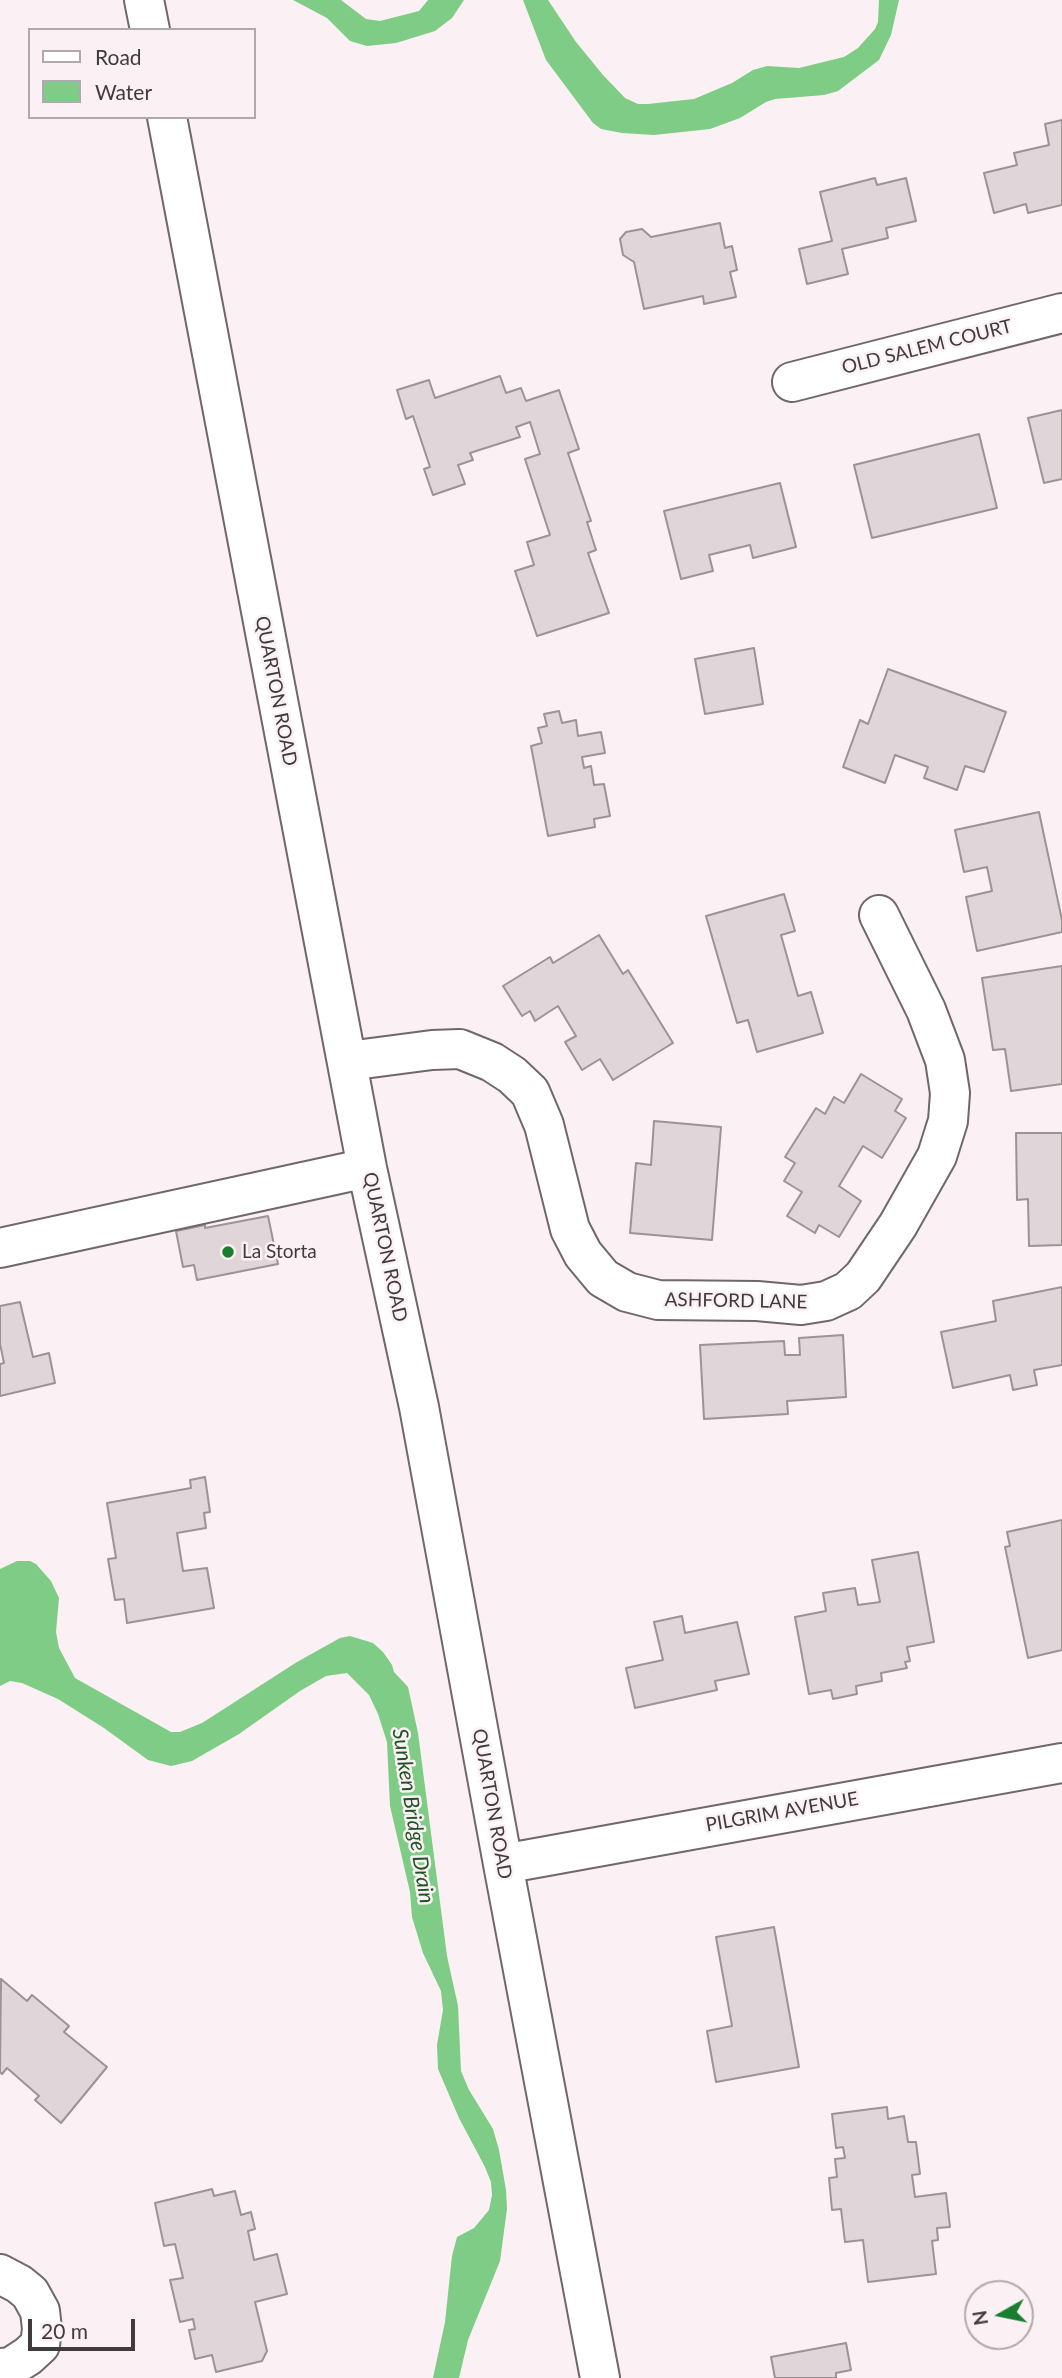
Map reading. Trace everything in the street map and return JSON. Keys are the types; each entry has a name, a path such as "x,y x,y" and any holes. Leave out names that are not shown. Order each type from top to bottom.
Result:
{"street":[{"name":"QUARTON ROAD","path":"167,119 367,1168 422,1420 600,2378"},
{"name":"OLD SALEM COURT","path":"792,382 1062,313"},
{"name":"ASHFORD LANE","path":"348,1061 460,1049 492,1062 512,1075 530,1092 544,1125 570,1229 583,1254 603,1278 627,1292 658,1300 757,1301 801,1305 826,1301 848,1291 863,1277 898,1225 937,1156 948,1121 950,1093 946,1059 926,1010 879,915"},
{"path":"0,1248 367,1168"},
{"name":"PILGRIM AVENUE","path":"503,1864 1062,1763"},
{"path":"0,2274 30,2293 40,2311 43,2329 40,2345 28,2356 11,2367 0,2368"}],"water":[{"path":"293,0 341,0 366,19 380,21 419,11 428,0 464,0 452,18 435,31 396,43 367,46 350,41 327,18"},
{"path":"523,0 548,0 576,42 625,98 638,104 648,104 694,99 732,83 753,70 767,66 799,68 844,57 858,48 875,29 879,0 899,0 891,35 879,60 838,91 824,95 775,99 740,118 710,129 654,135 601,129 593,123 546,60"},
{"name":"Sunken Bridge Drain","path":"17,1561 36,1564 51,1581 59,1598 56,1632 59,1648 75,1678 171,1732 180,1732 202,1723 297,1662 340,1638 350,1636 373,1643 383,1652 394,1672 408,1687 418,1733 447,1956 458,2006 461,2071 469,2090 493,2129 506,2190 507,2209 500,2261 468,2340 459,2378 433,2378 445,2322 452,2256 457,2237 474,2228 489,2210 491,2182 438,2069 437,2045 443,2010 441,1991 423,1953 412,1917 410,1892 390,1806 387,1742 369,1695 347,1673 326,1676 239,1734 192,1761 171,1766 148,1760 58,1699 22,1683 10,1681 0,1686 0,1569"}],"building":[{"path":"1062,120 1062,205 1028,213 1026,204 994,213 984,173 1017,165 1014,153 1049,145 1045,124"},
{"path":"875,178 877,185 906,178 916,221 886,228 888,238 842,249 848,274 807,284 799,249 832,241 820,192"},
{"path":"720,223 725,248 732,246 737,270 730,272 736,297 704,304 703,296 644,309 634,262 623,255 620,239 626,232 642,229 651,237"},
{"path":"500,376 506,393 521,388 526,401 559,390 579,449 568,453 591,521 587,522 596,550 588,553 609,613 537,636 515,571 534,565 527,542 550,535 525,459 540,454 530,422 516,427 520,437 470,453 473,460 458,465 465,484 433,495 424,469 430,467 413,416 406,419 397,390 429,380 435,398"},
{"path":"1062,410 1062,479 1044,483 1028,418"},
{"path":"979,434 997,508 872,538 854,465"},
{"path":"780,483 796,547 753,558 750,545 709,555 713,571 681,579 664,511"},
{"path":"754,648 763,704 705,714 695,659"},
{"path":"888,669 1006,712 984,772 965,766 957,790 924,778 928,767 895,755 885,783 843,767 860,720 868,724"},
{"path":"559,711 562,723 576,720 578,736 601,732 605,753 582,757 584,768 591,766 594,785 604,784 610,816 594,819 595,827 548,836 531,746 542,743 538,728 547,726 544,714"},
{"path":"1039,812 1062,920 1062,932 977,951 966,897 992,891 987,867 964,872 955,830"},
{"path":"784,894 795,931 781,935 798,996 811,992 823,1033 757,1052 748,1020 737,1023 706,916"},
{"path":"599,935 623,974 628,970 673,1043 613,1080 600,1059 582,1070 565,1042 576,1036 558,1006 535,1021 530,1011 522,1016 503,986 550,957 553,963"},
{"path":"1062,966 1062,1084 1011,1091 1005,1049 993,1050 982,978"},
{"path":"861,1074 902,1099 895,1111 906,1118 882,1158 863,1146 839,1186 861,1201 839,1237 819,1225 815,1233 787,1216 802,1192 784,1181 795,1163 785,1157 816,1108 825,1114 834,1097 844,1103"},
{"path":"654,1121 721,1127 712,1240 630,1233 636,1163 651,1165"},
{"path":"1016,1133 1062,1133 1062,1245 1029,1246 1028,1199 1017,1200"},
{"name":"La Storta","path":"268,1216 278,1264 197,1280 194,1265 183,1267 176,1231"},
{"path":"1062,1287 1062,1365 1034,1370 1037,1385 1013,1390 1010,1375 953,1388 941,1332 996,1321 993,1301"},
{"path":"20,1302 33,1357 49,1353 55,1383 0,1396 0,1364 4,1363 0,1344 0,1306"},
{"path":"843,1335 846,1397 787,1401 788,1414 704,1419 700,1345 784,1341 785,1355 800,1355 799,1338"},
{"path":"205,1477 210,1512 204,1513 206,1528 177,1533 183,1571 207,1568 214,1608 127,1623 124,1599 115,1600 108,1559 116,1558 107,1503 191,1488 190,1480"},
{"path":"1062,1520 1062,1650 1028,1658 1005,1547 1010,1546 1007,1532"},
{"path":"918,1552 934,1642 907,1647 910,1661 905,1662 907,1668 881,1673 882,1681 856,1686 857,1694 833,1699 831,1690 809,1694 795,1617 826,1611 823,1593 855,1588 858,1605 880,1602 872,1560"},
{"path":"682,1616 685,1633 737,1622 749,1674 715,1681 717,1690 635,1708 626,1668 663,1660 654,1622"},
{"path":"774,1927 799,2067 716,2082 707,2031 732,2026 716,1937"},
{"path":"1,1979 27,2001 32,1995 69,2026 64,2032 107,2067 61,2123 35,2100 39,2096 7,2068 2,2074 0,2072"},
{"path":"887,2107 888,2119 904,2116 908,2142 916,2142 920,2174 912,2175 915,2197 946,2193 950,2227 937,2228 938,2240 932,2241 936,2274 868,2282 863,2240 845,2242 841,2209 832,2210 829,2178 837,2177 835,2159 845,2158 843,2147 836,2148 832,2114"},
{"path":"212,2189 214,2196 235,2191 241,2215 251,2212 255,2229 248,2231 254,2260 277,2254 287,2294 255,2302 267,2351 262,2361 216,2372 212,2355 195,2359 189,2330 195,2329 193,2319 180,2322 170,2280 183,2278 175,2244 164,2246 155,2203"},
{"path":"846,2343 851,2370 836,2373 836,2378 775,2378 771,2357"}],"place":[{"name":"La Storta","path":"228,1252"}]}
